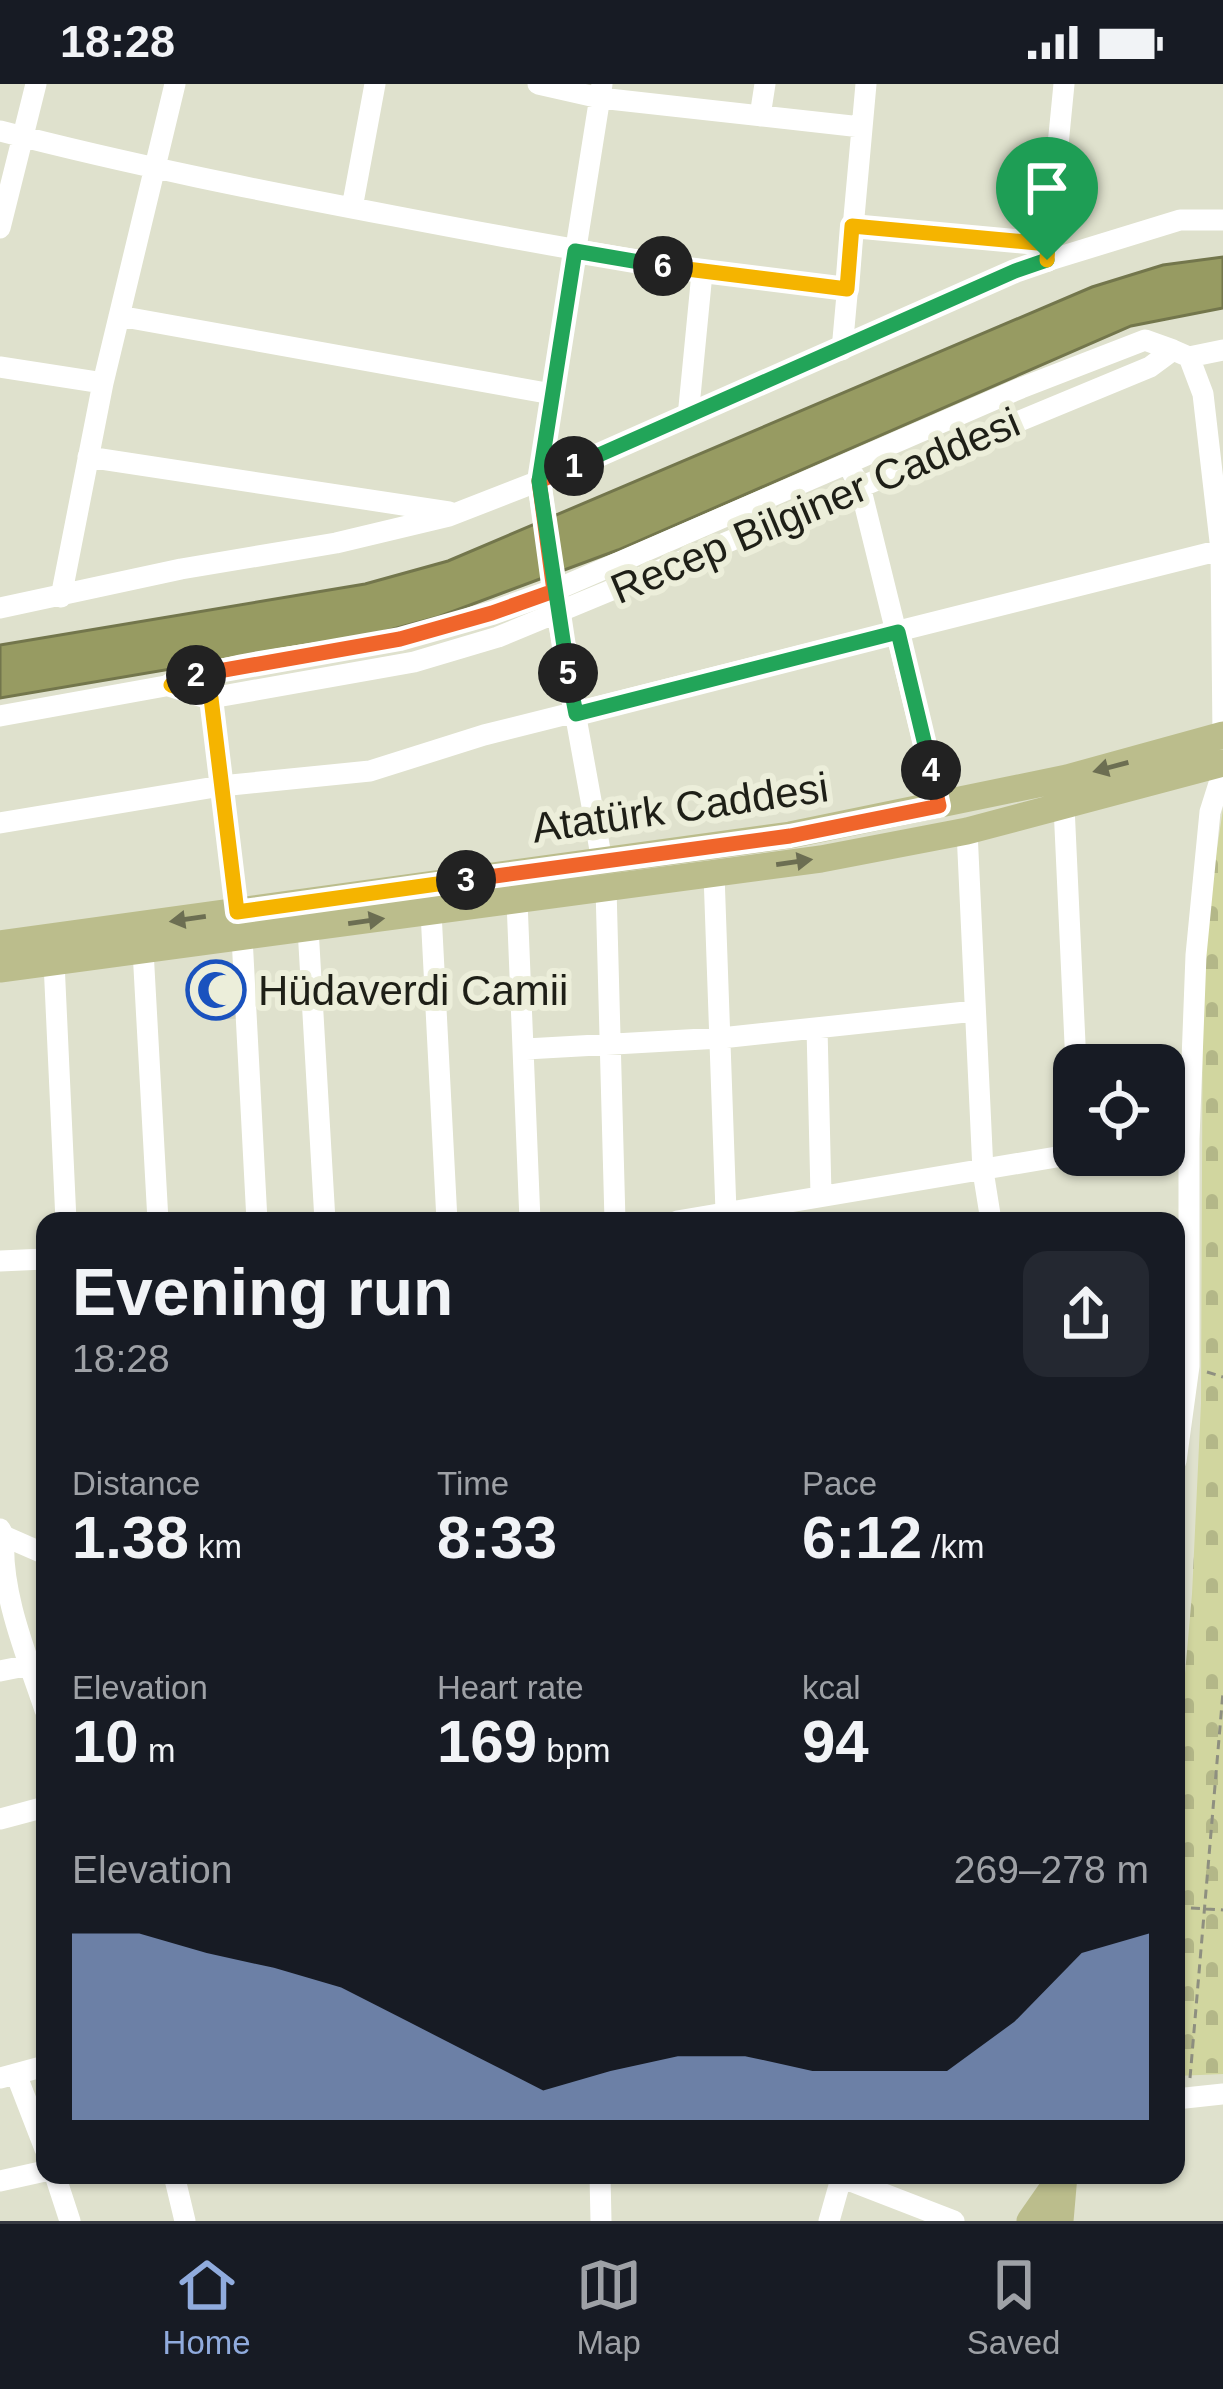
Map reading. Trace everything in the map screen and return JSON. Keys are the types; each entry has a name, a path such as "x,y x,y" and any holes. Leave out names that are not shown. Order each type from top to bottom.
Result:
{"main road":[{"name":"Atatürk Caddesi","path":"0,970 143,950 239,924 308,928 517,901 604,875 714,874 967,830 1064,806 1188,760 1223,735"},
{"name":"Atatürk Caddesi","path":"0,944 239,924 604,875 1188,760 1223,767"},
{"path":"1030,2221 1057,2184"},
{"path":"1060,2221 1062,2184"}],"street":[{"path":"0,228 36,84"},
{"path":"61,597 103,383 175,84"},
{"path":"352,208 375,84"},
{"path":"538,84 861,127"},
{"path":"760,116 765,84"},
{"path":"842,350 866,84"},
{"path":"1048,252 1064,84"},
{"path":"601,91 539,481 555,602 604,875 615,1212"},
{"path":"0,131 153,170 575,251 702,273 847,289"},
{"path":"0,608 181,569 336,543 456,513 842,350 1048,252 1180,220 1223,220"},
{"path":"852,226 1048,252"},
{"path":"688,417 702,273"},
{"path":"118,316 552,394"},
{"name":"Recep Bilginer Caddesi","path":"171,685 211,698 446,654 846,463 1021,388 1145,340 1181,354"},
{"path":"1223,350 1181,354 1202,394 1221,550 1223,735"},
{"name":"Recep Bilginer Caddesi","path":"0,716 171,685 206,672 400,639 492,613 555,602 860,486 1181,354"},
{"path":"0,367 103,383"},
{"path":"88,457 456,513"},
{"path":"846,463 860,486 939,806"},
{"path":"0,823 221,786 370,771 484,735 1221,550"},
{"path":"211,698 239,924 256,1212"},
{"path":"1188,760 1210,812"},
{"path":"1185,1269 1196,955 1210,812 1223,767"},
{"path":"1064,806 1075,1044"},
{"path":"967,830 983,1171 990,1212"},
{"path":"714,874 726,1212 1053,1158"},
{"path":"517,901 530,1212"},
{"path":"431,912 447,1212"},
{"path":"308,928 324,1212"},
{"path":"143,950 158,1212"},
{"path":"53,962 66,1212"},
{"path":"526,1049 721,1038 975,1011"},
{"path":"817,1028 821,1195"},
{"path":"1185,1139 1189,1139"},
{"path":"0,1261 36,1259"},
{"path":"36,1549 2,1532 7,1586 36,1683"},
{"path":"0,1671 30,1665"},
{"path":"0,1819 36,1809"},
{"path":"8,2076 36,2131"},
{"path":"1185,2098 1223,2094"},
{"path":"0,2181 36,2173"},
{"path":"58,2184 70,2221"},
{"path":"176,2184 184,2221"},
{"path":"600,2184 601,2221"},
{"path":"829,2221 838,2184"},
{"path":"860,2184 953,2221"}],"path":[{"path":"1185,2073 1205,1909 1223,1692"},
{"path":"1185,1908 1223,1910"}],"green space":[{"path":"1223,809 1223,2074 1185,2076 1185,1674 1201,1403 1203,942"}],"shaded area":[{"path":"1223,257 1223,308 1131,326 618,550 438,617 371,635 0,698 0,645 365,584 448,561 1092,287 1163,265"}],"building":[{"name":"Hüdaverdi Camii","path":"223,966 236,1004 209,1014 195,975"}],"place":[{"name":"Hüdaverdi Camii","path":"216,990"}],"route":[{"path":"1047,260 539,481 554,591 400,639 206,672 171,685 211,698 237,912 790,836 939,806 898,632 576,714 539,481 575,251 702,273 847,289 852,226 1048,244 1047,260"}]}
